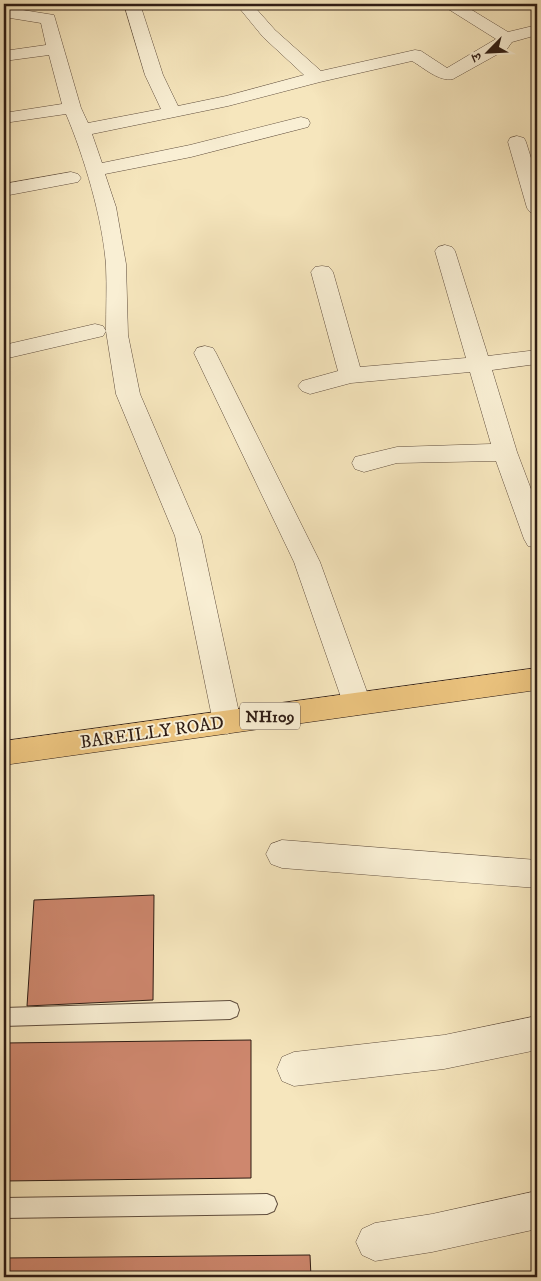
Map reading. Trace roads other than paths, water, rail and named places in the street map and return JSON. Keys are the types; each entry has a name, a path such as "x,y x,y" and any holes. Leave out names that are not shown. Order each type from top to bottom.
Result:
{"highway":[{"name":"BAREILLY ROAD","path":"4,752 537,679"}],"street":[{"path":"132,4 154,75 172,113"},
{"path":"244,4 278,43 317,77"},
{"path":"451,4 506,38"},
{"path":"4,12 52,14 56,50 72,108 82,130 106,207 116,264 117,335 128,394 188,536 227,722"},
{"path":"82,130 228,101 317,77 415,55 448,75 501,46 506,38 537,30"},
{"path":"4,56 56,50"},
{"path":"4,118 72,108"},
{"path":"94,170 191,151 301,123"},
{"path":"517,142 537,208"},
{"path":"4,190 71,178"},
{"path":"445,251 505,452 537,538"},
{"path":"322,272 351,375"},
{"path":"4,352 95,331"},
{"path":"205,353 307,562 357,703"},
{"path":"310,386 351,375 537,357"},
{"path":"364,463 397,455 505,452"},
{"path":"282,854 537,874"},
{"path":"294,1069 444,1052 537,1033"},
{"path":"375,1242 432,1233 537,1210"}],"lane":[{"path":"4,1017 230,1010"},
{"path":"4,1208 267,1204"}]}
